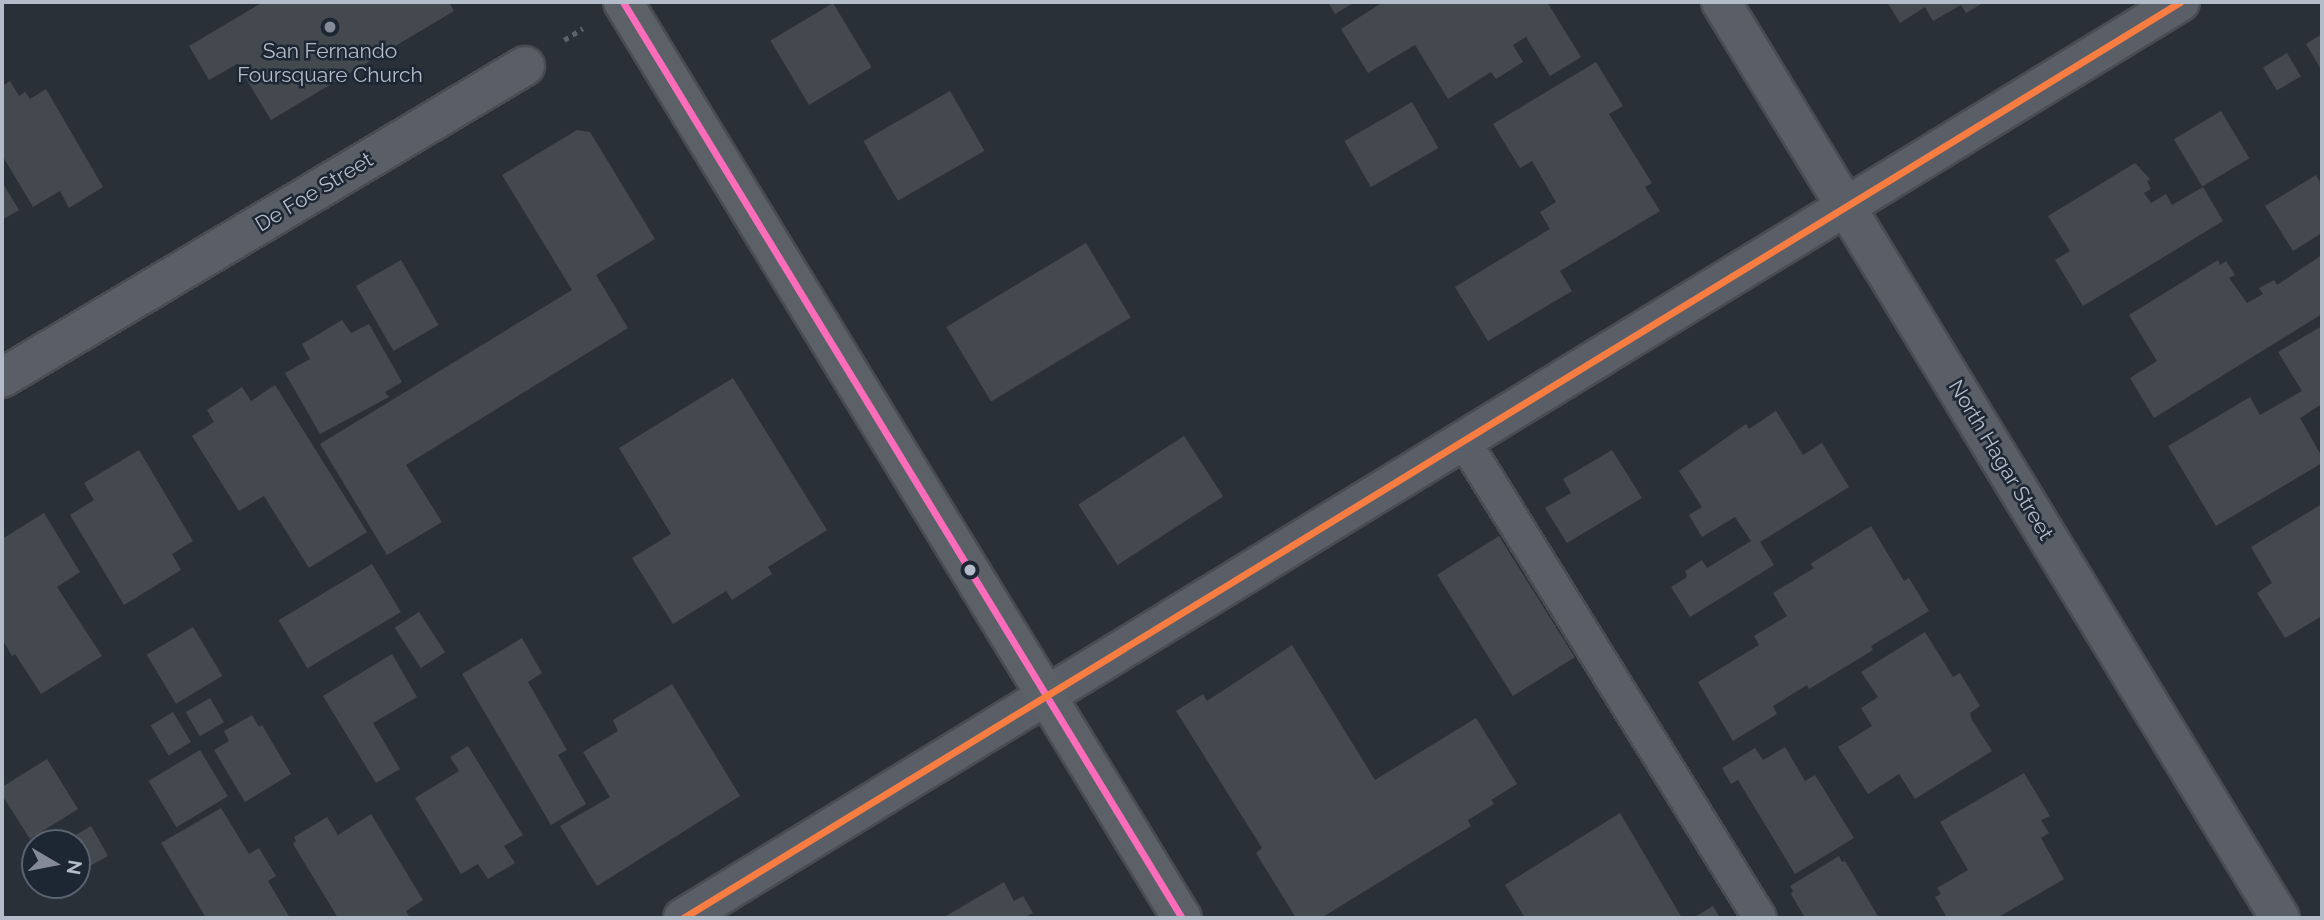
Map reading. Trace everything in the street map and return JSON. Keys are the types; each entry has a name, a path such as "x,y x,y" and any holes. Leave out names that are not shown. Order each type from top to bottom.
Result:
{"main road":[{"path":"623,2 1182,918"}],"street":[{"name":"North Hagar Street","path":"1721,2 2280,918"},
{"path":"683,918 2180,2"},
{"name":"De Foe Street","path":"2,378 525,66"}],"lane":[{"path":"1464,440 1760,918"}],"path":[{"path":"525,66 623,2"}],"building":[{"path":"263,2 449,2 454,11 271,120 237,64 209,80 189,46"},
{"path":"1328,2 1355,2 1335,14"},
{"path":"1383,2 1547,2 1581,57 1550,76 1526,37 1513,45 1523,62 1496,79 1491,72 1448,99 1415,45 1368,73 1341,29"},
{"path":"1887,2 1985,2 1966,13 1961,5 1933,21 1925,7 1900,23"},
{"path":"833,3 872,67 809,105 770,41"},
{"path":"2322,34 2322,71 2306,44"},
{"path":"2287,53 2301,76 2277,91 2263,67"},
{"path":"1596,62 1623,106 1609,114 1652,183 1645,187 1660,211 1560,271 1572,291 1488,341 1455,287 1550,229 1540,212 1556,202 1532,161 1520,168 1493,124"},
{"path":"10,81 19,96 25,92 30,99 46,89 103,187 69,208 60,191 33,207 2,155 2,86"},
{"path":"950,91 984,151 898,201 863,141"},
{"path":"1412,102 1438,148 1371,187 1344,141"},
{"path":"2221,111 2249,158 2202,186 2174,139"},
{"path":"577,130 590,132 655,239 596,275 628,328 406,465 442,522 387,555 320,444 572,290 502,175"},
{"path":"2135,163 2150,179 2147,181 2151,189 2144,193 2151,203 2166,194 2172,205 2203,187 2223,221 2083,306 2055,260 2070,251 2048,216"},
{"path":"2316,175 2322,186 2322,233 2293,251 2265,206"},
{"path":"2,182 19,210 2,220"},
{"path":"1086,243 1131,318 991,402 946,327"},
{"path":"2322,255 2322,314 2154,418 2130,378 2157,361 2129,315 2218,260 2220,265 2226,261 2235,275 2229,278 2247,303 2263,294 2259,288 2274,280 2277,285"},
{"path":"401,260 438,325 393,351 356,286"},
{"path":"342,320 351,333 369,324 402,382 385,392 389,397 320,434 285,373 310,359 302,344"},
{"path":"2322,326 2322,404 2300,418 2322,457 2322,463 2216,526 2168,446 2250,397 2260,415 2302,391 2278,352"},
{"path":"733,378 827,530 768,567 772,574 732,600 726,591 673,624 632,558 671,534 619,448"},
{"path":"275,385 367,532 309,568 264,496 239,511 192,436 214,422 207,410 242,387 251,401"},
{"path":"1776,411 1803,455 1822,443 1849,487 1760,542 1774,565 1690,617 1671,587 1687,577 1685,571 1702,560 1707,568 1751,541 1735,517 1702,537 1689,515 1702,507 1679,471 1746,424 1749,429"},
{"path":"1184,436 1223,496 1118,565 1078,505"},
{"path":"139,450 193,541 172,554 181,570 124,605 70,515 94,500 84,483"},
{"path":"1612,450 1642,498 1567,543 1545,508 1571,493 1563,479"},
{"path":"2322,504 2322,616 2285,638 2257,593 2272,583 2251,547"},
{"path":"44,513 80,572 57,587 102,656 41,694 2,639 2,539"},
{"path":"1871,526 1904,581 1909,578 1929,611 1871,646 1873,650 1809,689 1807,685 1773,706 1777,714 1733,741 1698,682 1759,645 1754,636 1787,616 1773,593 1814,568 1810,564"},
{"path":"1499,536 1575,657 1513,696 1437,575"},
{"path":"372,564 401,612 307,668 279,620"},
{"path":"419,612 445,652 421,668 395,628"},
{"path":"193,627 222,676 176,704 147,655"},
{"path":"1925,632 1953,677 1960,673 1980,706 1970,713 1992,751 1915,799 1899,774 1868,794 1838,747 1872,726 1861,708 1878,697 1861,672"},
{"path":"522,638 542,673 528,682 567,750 558,755 586,804 551,825 462,674"},
{"path":"1292,645 1375,780 1476,718 1517,784 1491,800 1494,804 1468,820 1471,826 1321,918 1296,918 1256,853 1262,848 1176,711 1203,694 1207,701"},
{"path":"392,654 417,697 373,723 400,769 376,783 323,696"},
{"path":"672,684 740,796 597,886 560,826 610,797 583,752 618,731 613,720"},
{"path":"210,698 224,722 200,736 186,712"},
{"path":"173,712 191,742 169,755 151,725"},
{"path":"252,715 259,727 262,725 291,774 245,802 214,750 229,741 224,731"},
{"path":"468,746 523,835 504,846 515,863 488,879 478,864 461,874 415,798 459,771 450,757"},
{"path":"1785,747 1805,781 1815,775 1854,838 1795,874 1738,780 1731,784 1722,768 1755,748 1763,760"},
{"path":"200,750 228,796 176,827 149,781"},
{"path":"47,759 78,809 46,829 24,829 2,795 2,787"},
{"path":"2024,773 2050,816 2041,820 2049,833 2041,838 2064,879 1997,918 1947,918 1935,897 1941,894 1937,888 1968,870 1940,822"},
{"path":"221,808 249,854 259,848 276,876 268,881 290,918 206,918 161,843"},
{"path":"1620,813 1682,918 1525,918 1505,885"},
{"path":"371,814 423,900 406,911 410,918 338,918 293,844 296,841 294,837 327,817 338,835"},
{"path":"91,826 108,856 91,865 91,829 86,829"},
{"path":"1839,856 1842,862 1845,861 1879,918 1805,918 1791,894 1793,891 1790,886"},
{"path":"1004,882 1014,901 1023,896 1033,913 1023,918 947,918 946,916"},
{"path":"1713,906 1720,918 1693,918"}],"transit line":[{"path":"623,2 1182,918"},
{"path":"683,918 2180,2"}],"place":[{"name":"San Fernando Foursquare Church","path":"330,27"}]}
